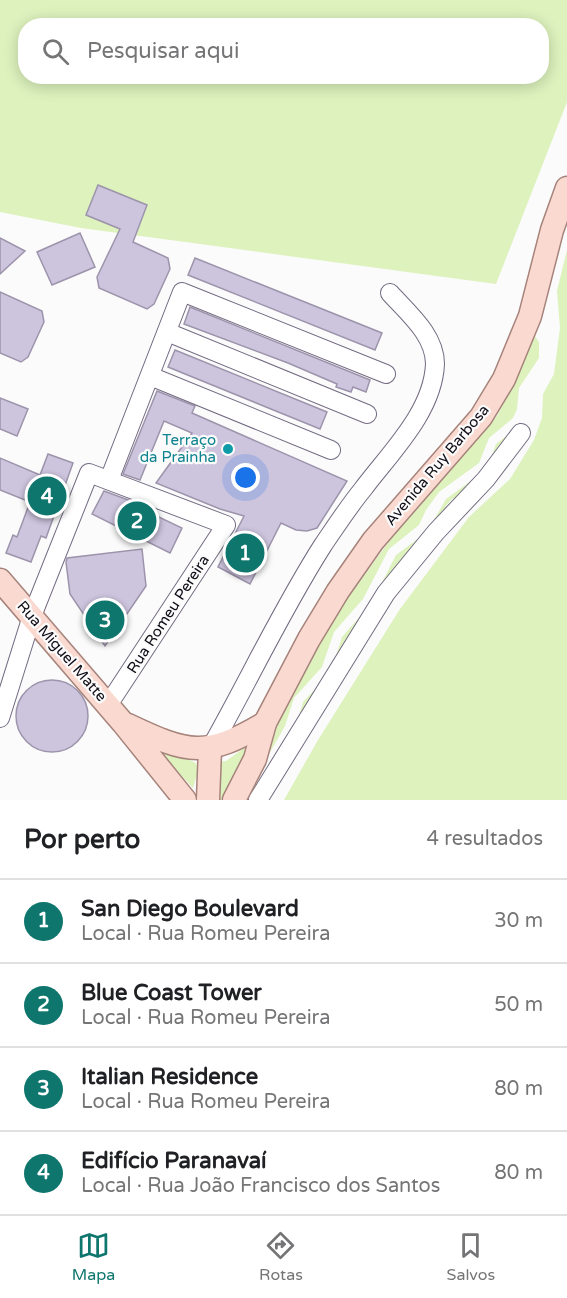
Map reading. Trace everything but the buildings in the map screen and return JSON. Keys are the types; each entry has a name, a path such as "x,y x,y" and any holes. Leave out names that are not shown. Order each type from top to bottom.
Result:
{"main road":[{"name":"Avenida Ruy Barbosa","path":"234,800 255,759 266,723 309,639 338,591 373,541 481,417 504,379 530,316 552,230 567,188"},
{"name":"Rua Miguel Matte","path":"0,580 108,705 185,800"},
{"name":"Rua Miguel Matte","path":"123,723 168,742 210,748"},
{"path":"208,800 210,748 229,743 266,723"}],"street":[{"path":"109,480 182,292 386,374"},
{"path":"210,748 322,546 408,428 432,388 435,362 427,334 390,292"},
{"path":"167,332 367,414"},
{"path":"150,376 330,450"},
{"path":"258,800 386,593 436,532 486,479 521,433"},
{"name":"Rua Romeu Pereira","path":"32,616 89,473 226,525 108,705"},
{"path":"0,718 5,681 32,616"}],"green space":[{"path":"0,0 567,0 567,102 496,284 81,228 0,212"},
{"path":"567,250 567,800 284,800 318,740 400,609 469,517 510,479 534,440 542,418 543,394 554,374 560,328 557,291"},
{"path":"532,332 539,342 539,358 519,388 517,409 513,418 489,438 479,463 439,492 419,525 389,549 363,599 334,632 322,667 294,698 285,726 249,789 295,687 342,606 390,540 497,416 517,376"},
{"path":"520,425 502,454 458,502 453,498 445,507 447,513 383,590 260,792 251,800 295,730 303,702 331,672 342,637 371,604 396,555 427,532 446,499 487,469 496,444"},
{"path":"151,743 196,763 198,771 193,788"},
{"path":"251,743 239,776 221,800 211,800 217,762 226,761"}],"place":[{"name":"Terraço da Prainha","path":"228,449"},
{"name":"Edifício Paranavaí","path":"47,496"},
{"name":"Blue Coast Tower","path":"137,521"},
{"name":"San Diego Boulevard","path":"245,553"},
{"name":"Italian Residence","path":"105,620"}]}
